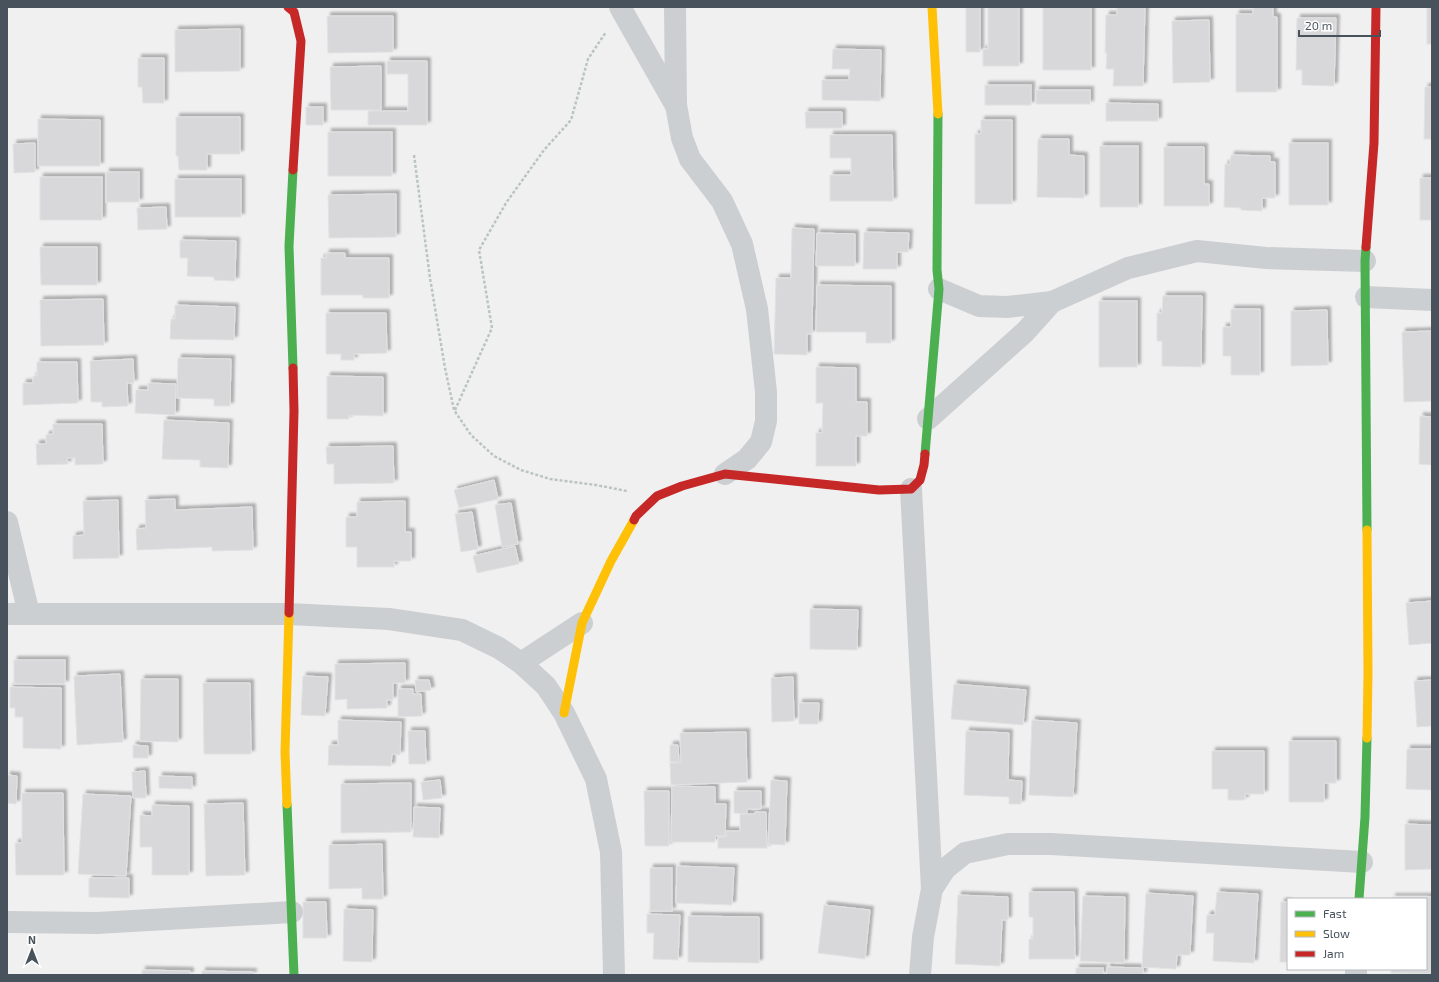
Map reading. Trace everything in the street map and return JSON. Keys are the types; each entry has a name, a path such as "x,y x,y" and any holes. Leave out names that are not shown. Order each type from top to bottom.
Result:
{"street":[{"path":"288,7 294,12 301,41 289,246 294,411 284,752 294,975"},
{"path":"564,713 582,622 610,560 636,516 657,496 682,486 725,474 747,459 761,442 766,421 766,392 757,309 742,244 722,201 690,159 682,138 676,106 675,7"},
{"path":"725,474 879,490 911,489 920,480 924,465 939,289 937,270 939,130 932,7"},
{"path":"1359,898 1364,817 1368,673 1366,297 1364,261 1374,143 1376,7"},
{"path":"621,9 676,106"},
{"path":"939,289 979,306 1007,307 1052,302 1128,268 1197,252 1266,258 1364,261"},
{"path":"1366,297 1432,300"},
{"path":"928,419 1025,332 1052,302"},
{"path":"911,489 932,889 923,937 920,975"},
{"path":"7,522 29,614"},
{"path":"7,614 289,614 389,619 462,630 500,648 522,663 546,686 564,713 596,779 611,852 614,975"},
{"path":"522,663 582,622"},
{"path":"932,889 945,869 965,852 1008,844 1051,844 1362,862"},
{"path":"7,922 98,923 292,912"}],"path":[{"path":"454,410 492,328 479,250 506,202 544,150 571,120 588,59 621,9"},
{"path":"414,155 430,278 454,410 471,435 494,456 521,470 550,479 596,485 657,496"}],"building":[{"path":"966,7 980,7 980,52 966,52"},
{"path":"988,7 1019,7 1019,66 983,66 983,49 988,49"},
{"path":"1043,7 1091,7 1091,70 1043,70"},
{"path":"1117,7 1145,7 1143,86 1113,86 1114,69 1106,69 1106,15 1117,15"},
{"path":"1253,7 1273,7 1273,17 1277,17 1277,92 1236,92 1236,14 1253,14"},
{"path":"1427,7 1432,7 1432,44 1427,44"},
{"path":"327,16 393,16 393,52 328,53"},
{"path":"1297,18 1336,18 1334,86 1302,85 1302,70 1296,70"},
{"path":"1209,20 1210,82 1173,83 1172,21"},
{"path":"240,29 240,71 175,72 175,30"},
{"path":"833,49 881,50 880,101 822,100 822,80 849,80 850,69 832,69"},
{"path":"138,58 164,58 164,103 143,103 142,87 138,87"},
{"path":"387,61 427,61 427,125 368,125 368,111 408,111 408,74 387,74"},
{"path":"381,66 381,110 331,110 330,67"},
{"path":"985,85 1031,85 1031,105 985,105"},
{"path":"1425,87 1432,87 1432,139 1424,139"},
{"path":"1036,90 1090,90 1090,104 1036,104"},
{"path":"1106,103 1158,104 1158,121 1106,121"},
{"path":"306,107 323,107 323,125 306,125"},
{"path":"805,112 842,112 842,128 806,128"},
{"path":"176,117 240,117 240,154 207,154 207,170 179,170 178,156 176,156"},
{"path":"38,119 100,120 100,166 38,166"},
{"path":"981,120 1012,120 1012,204 975,204 975,134 981,134"},
{"path":"328,132 392,132 392,176 328,176"},
{"path":"830,135 892,135 893,201 830,201 830,175 851,175 851,158 830,158"},
{"path":"1038,139 1069,139 1069,155 1084,156 1084,198 1037,197"},
{"path":"35,143 35,172 14,173 13,144"},
{"path":"1289,143 1328,143 1328,205 1289,205"},
{"path":"1100,146 1138,146 1138,207 1100,207"},
{"path":"1164,147 1204,147 1204,184 1209,184 1209,206 1164,206"},
{"path":"1231,155 1270,156 1270,162 1275,162 1275,198 1262,198 1262,211 1241,210 1241,208 1224,207 1225,164 1230,165"},
{"path":"106,172 139,172 139,202 106,202"},
{"path":"40,177 102,177 102,220 40,220"},
{"path":"1420,178 1432,178 1432,220 1420,220"},
{"path":"175,179 241,179 241,217 175,217"},
{"path":"396,194 396,237 329,238 328,195"},
{"path":"166,207 167,229 138,230 137,208"},
{"path":"792,228 814,229 812,334 807,334 807,355 774,354 776,278 791,278"},
{"path":"864,232 909,233 908,252 897,252 897,269 863,269"},
{"path":"817,233 855,234 855,266 816,266"},
{"path":"180,240 236,241 235,281 214,280 214,277 187,276 188,258 180,258"},
{"path":"40,247 97,247 97,285 41,285"},
{"path":"326,253 345,253 345,258 389,258 389,298 363,298 363,295 321,295 321,258 326,258"},
{"path":"817,285 891,286 891,343 866,343 866,332 816,332"},
{"path":"1163,296 1202,296 1201,367 1162,366 1162,341 1157,341 1157,313 1162,313"},
{"path":"103,299 104,345 41,346 40,300"},
{"path":"1099,301 1137,301 1137,367 1099,367"},
{"path":"175,305 235,307 234,340 170,339 171,319 175,319"},
{"path":"1231,309 1260,309 1260,375 1231,375 1231,356 1223,356 1223,327 1231,327"},
{"path":"1327,310 1328,365 1291,366 1291,311"},
{"path":"326,313 386,313 387,353 354,354 354,360 341,360 341,354 326,354"},
{"path":"1432,331 1432,401 1404,402 1402,332"},
{"path":"178,358 231,359 230,406 214,406 214,399 177,398"},
{"path":"133,359 134,383 127,383 128,406 102,407 102,402 91,402 90,361"},
{"path":"37,362 77,362 78,403 23,405 23,383 33,383 33,376 37,376"},
{"path":"816,367 856,368 856,402 867,402 867,436 856,436 856,466 816,466 816,433 822,433 823,403 816,403"},
{"path":"327,376 383,377 383,416 349,415 349,419 327,419"},
{"path":"148,383 176,384 175,415 135,413 136,390 148,390"},
{"path":"1420,416 1432,417 1432,465 1419,464"},
{"path":"164,420 229,423 228,468 200,467 200,460 162,459"},
{"path":"53,424 102,424 103,464 75,465 75,458 67,458 68,464 37,465 36,444 46,444 46,435 53,434"},
{"path":"393,446 394,483 334,484 334,464 327,464 326,447"},
{"path":"494,480 498,499 459,508 454,490"},
{"path":"175,499 175,510 252,507 253,550 212,551 212,547 137,550 136,529 146,528 145,500"},
{"path":"118,500 119,558 73,559 73,536 84,535 83,501"},
{"path":"405,501 405,532 411,532 411,561 394,561 394,567 357,567 357,547 346,547 346,517 357,517 357,502"},
{"path":"511,503 518,544 502,547 495,505"},
{"path":"472,512 478,549 461,552 455,514"},
{"path":"515,546 519,564 477,573 473,556"},
{"path":"1432,601 1432,643 1409,645 1406,603"},
{"path":"810,609 858,610 857,650 810,649"},
{"path":"14,660 65,660 65,684 14,684"},
{"path":"405,663 405,683 393,683 393,700 387,700 387,708 347,709 347,699 335,700 335,664"},
{"path":"120,674 123,742 77,745 74,676"},
{"path":"303,676 328,677 325,716 301,715"},
{"path":"793,677 794,721 772,722 771,678"},
{"path":"141,679 178,679 178,742 140,741"},
{"path":"415,680 429,680 431,690 416,692"},
{"path":"1432,680 1432,726 1417,727 1414,681"},
{"path":"203,683 250,683 251,754 204,754"},
{"path":"954,684 1026,690 1023,725 951,719"},
{"path":"10,687 61,688 61,749 23,748 23,717 15,717 15,708 10,708"},
{"path":"398,689 413,689 413,694 421,694 422,716 398,717"},
{"path":"799,703 819,703 818,724 799,724"},
{"path":"338,720 401,722 400,755 392,754 391,766 328,765 329,745 338,745"},
{"path":"1032,720 1077,723 1073,797 1029,795"},
{"path":"408,731 425,731 426,764 409,764"},
{"path":"966,731 1009,733 1008,780 1022,781 1021,804 1009,804 1009,797 964,795"},
{"path":"746,732 747,782 671,785 670,763 681,763 680,733"},
{"path":"1289,741 1336,741 1336,783 1324,783 1324,802 1289,802"},
{"path":"133,745 148,746 148,758 133,758"},
{"path":"670,745 678,745 679,762 670,762"},
{"path":"1407,749 1432,749 1432,790 1406,789"},
{"path":"1212,751 1264,751 1264,794 1245,794 1245,800 1228,800 1228,789 1212,789"},
{"path":"145,771 146,798 133,798 132,772"},
{"path":"7,775 17,776 16,804 7,803"},
{"path":"159,776 192,777 192,789 159,788"},
{"path":"440,780 442,798 423,800 421,782"},
{"path":"771,780 787,781 785,845 768,844"},
{"path":"411,783 411,832 341,833 341,784"},
{"path":"672,786 715,787 715,804 726,804 725,836 715,836 715,842 671,842"},
{"path":"644,791 669,791 669,846 645,846"},
{"path":"734,791 761,791 761,809 747,809 747,814 734,813"},
{"path":"22,793 63,793 64,875 16,875 15,843 22,843"},
{"path":"83,794 131,796 126,876 78,874"},
{"path":"243,803 245,875 206,876 204,804"},
{"path":"152,805 189,806 189,875 152,875 152,847 140,847 140,815 152,816"},
{"path":"414,807 440,808 439,838 413,837"},
{"path":"755,812 766,812 767,848 718,848 718,837 726,837 726,831 740,831 740,814 755,814"},
{"path":"1405,824 1432,825 1432,869 1405,870"},
{"path":"382,844 383,899 362,899 362,888 329,889 329,845"},
{"path":"677,866 734,868 732,905 676,903"},
{"path":"650,868 672,868 672,911 650,911"},
{"path":"89,878 129,878 129,898 89,897"},
{"path":"1029,892 1074,892 1075,959 1029,959 1029,939 1033,939 1033,917 1029,917"},
{"path":"1217,892 1258,894 1254,963 1213,961 1214,933 1206,933 1207,915 1215,915"},
{"path":"1146,893 1193,896 1190,955 1177,955 1176,969 1142,967"},
{"path":"958,895 1008,897 1008,920 1002,920 1000,966 955,964"},
{"path":"1083,896 1125,897 1124,963 1080,961"},
{"path":"1432,897 1432,974 1391,973 1391,970 1427,970 1427,898 1392,898"},
{"path":"303,902 326,902 327,938 303,938"},
{"path":"1281,902 1287,902 1287,962 1280,962"},
{"path":"824,905 870,910 865,959 818,953"},
{"path":"344,909 373,910 372,962 343,961"},
{"path":"647,914 680,915 678,960 653,959 654,933 647,933"},
{"path":"688,916 759,917 759,963 688,962"},
{"path":"1107,967 1143,968 1143,975 1107,975"},
{"path":"1076,968 1103,968 1103,975 1076,975"},
{"path":"142,970 190,971 190,975 142,975"},
{"path":"202,971 253,972 253,975 202,975"}],"traffic: fast":[{"path":"925,454 939,289 937,270 938,114"},
{"path":"293,170 289,246 293,368"},
{"path":"1366,247 1367,530"},
{"path":"1359,898 1365,817 1367,738"},
{"path":"287,804 294,975"}],"traffic: slow":[{"path":"932,7 938,114"},
{"path":"564,713 582,623 611,561 634,520"},
{"path":"1367,530 1367,738"},
{"path":"287,804 285,752 289,613"}],"traffic: jam":[{"path":"288,7 294,12 301,41 293,170"},
{"path":"1366,247 1374,143 1376,7"},
{"path":"289,613 294,411 293,368"},
{"path":"634,520 636,516 657,496 682,486 725,474 879,490 911,489 920,480 925,454"}]}
